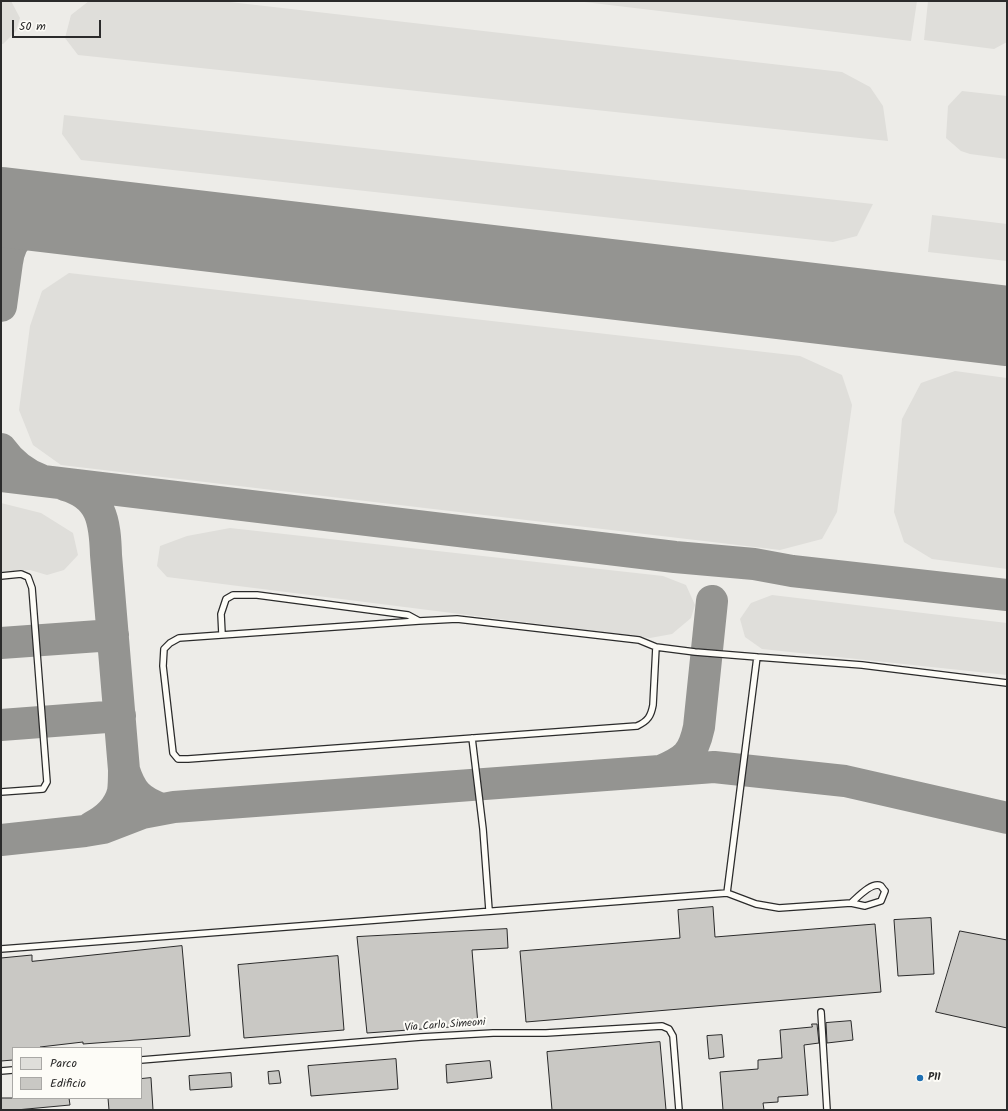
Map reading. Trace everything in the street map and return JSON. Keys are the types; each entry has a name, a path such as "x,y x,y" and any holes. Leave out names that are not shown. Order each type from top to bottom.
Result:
{"lane":[{"path":"1,576 21,574 28,577 32,588 47,782 43,789 1,792"},
{"path":"222,634 221,614 226,599 233,595 257,595 376,610 408,615 419,621"},
{"path":"656,647 652,714 645,722 637,726 178,759 173,753 163,666 164,649 178,638 222,634 457,619 639,640 656,647 695,652 862,665 1007,683"},
{"path":"727,892 757,657"},
{"path":"472,738 483,829 489,910"},
{"path":"1,949 727,892 756,904 779,908 851,903 865,906 881,901 885,891 880,886 875,885 867,888 851,903"},
{"path":"821,1012 827,1110"},
{"name":"Via Carlo Simeoni","path":"142,1060 428,1037 493,1033 553,1033 662,1026 670,1030 673,1036 679,1110"},
{"path":"1,1071 12,1070"}],"shaded area":[{"path":"1,1 1007,1 1007,1110 1,1110"}],"green space":[{"path":"1,1 11,1 20,18 16,31 3,44 1,44"},
{"path":"89,1 221,1 842,72 870,87 883,106 888,141 78,55 65,38 71,15"},
{"path":"576,1 917,1 911,41"},
{"path":"928,1 1007,1 1007,42 994,49 924,40"},
{"path":"962,91 1007,96 1007,159 970,154 961,151 946,138 948,106"},
{"path":"64,115 873,204 857,236 833,242 81,160 62,134"},
{"path":"932,215 1007,224 1007,261 928,252"},
{"path":"69,273 800,356 842,375 852,405 837,512 822,539 780,550 61,465 33,445 19,410 30,326 42,291"},
{"path":"955,371 1007,378 1007,569 932,559 904,542 894,512 902,419 921,383"},
{"path":"1,503 41,513 73,533 78,555 64,570 47,575 30,570 1,572"},
{"path":"230,528 663,576 686,585 695,605 691,618 672,634 650,638 167,577 157,566 160,546 187,536"},
{"path":"772,595 1007,623 1007,675 762,649 745,637 740,619 751,603"}],"building":[{"path":"713,907 715,937 875,924 881,992 526,1022 520,951 680,938 678,910"},
{"path":"931,918 934,974 898,976 894,920"},
{"path":"507,929 508,948 472,950 478,1025 367,1033 357,937"},
{"path":"960,931 1007,940 1007,1028 936,1012"},
{"path":"182,946 190,1036 83,1044 83,1042 40,1047 12,1047 12,1060 1,1061 1,958 32,955 32,961"},
{"path":"338,956 344,1030 244,1038 238,965"},
{"path":"851,1021 853,1040 827,1043 826,1023"},
{"path":"812,1024 817,1024 819,1043 804,1045 808,1095 778,1097 778,1102 763,1103 764,1110 723,1110 720,1072 758,1069 758,1060 782,1058 780,1030 812,1027"},
{"path":"722,1035 724,1057 709,1059 707,1036"},
{"path":"660,1042 666,1110 552,1110 547,1052"},
{"path":"396,1059 398,1089 311,1096 308,1066"},
{"path":"490,1061 492,1078 447,1083 446,1065"},
{"path":"279,1071 281,1083 269,1084 268,1072"},
{"path":"231,1073 232,1087 190,1090 189,1076"},
{"path":"151,1078 153,1110 109,1110 108,1099 142,1099 142,1079"},
{"path":"1,1098 69,1099 70,1105 16,1110 1,1110"}],"taxiway":[{"path":"7,262 13,244 26,229 45,219 55,216 70,215"},
{"path":"1,306 7,262 4,242"},
{"path":"1,449 19,468 29,475 41,480"},
{"path":"1,476 675,557 754,564 792,571 1007,595"},
{"path":"65,485 87,496 99,511 102,521 124,770"},
{"path":"661,771 682,760 691,750 697,736 712,601"},
{"path":"1,643 113,635"},
{"path":"1,725 120,716"},
{"path":"1,840 103,828 142,813 174,807 714,767 845,781 1007,818"},
{"path":"92,827 107,817 121,798 124,784 124,770 133,790 137,795 147,803 162,809"}],"runway":[{"path":"1,207 1007,326"}],"place":[{"name":"P11","path":"920,1078"}]}
